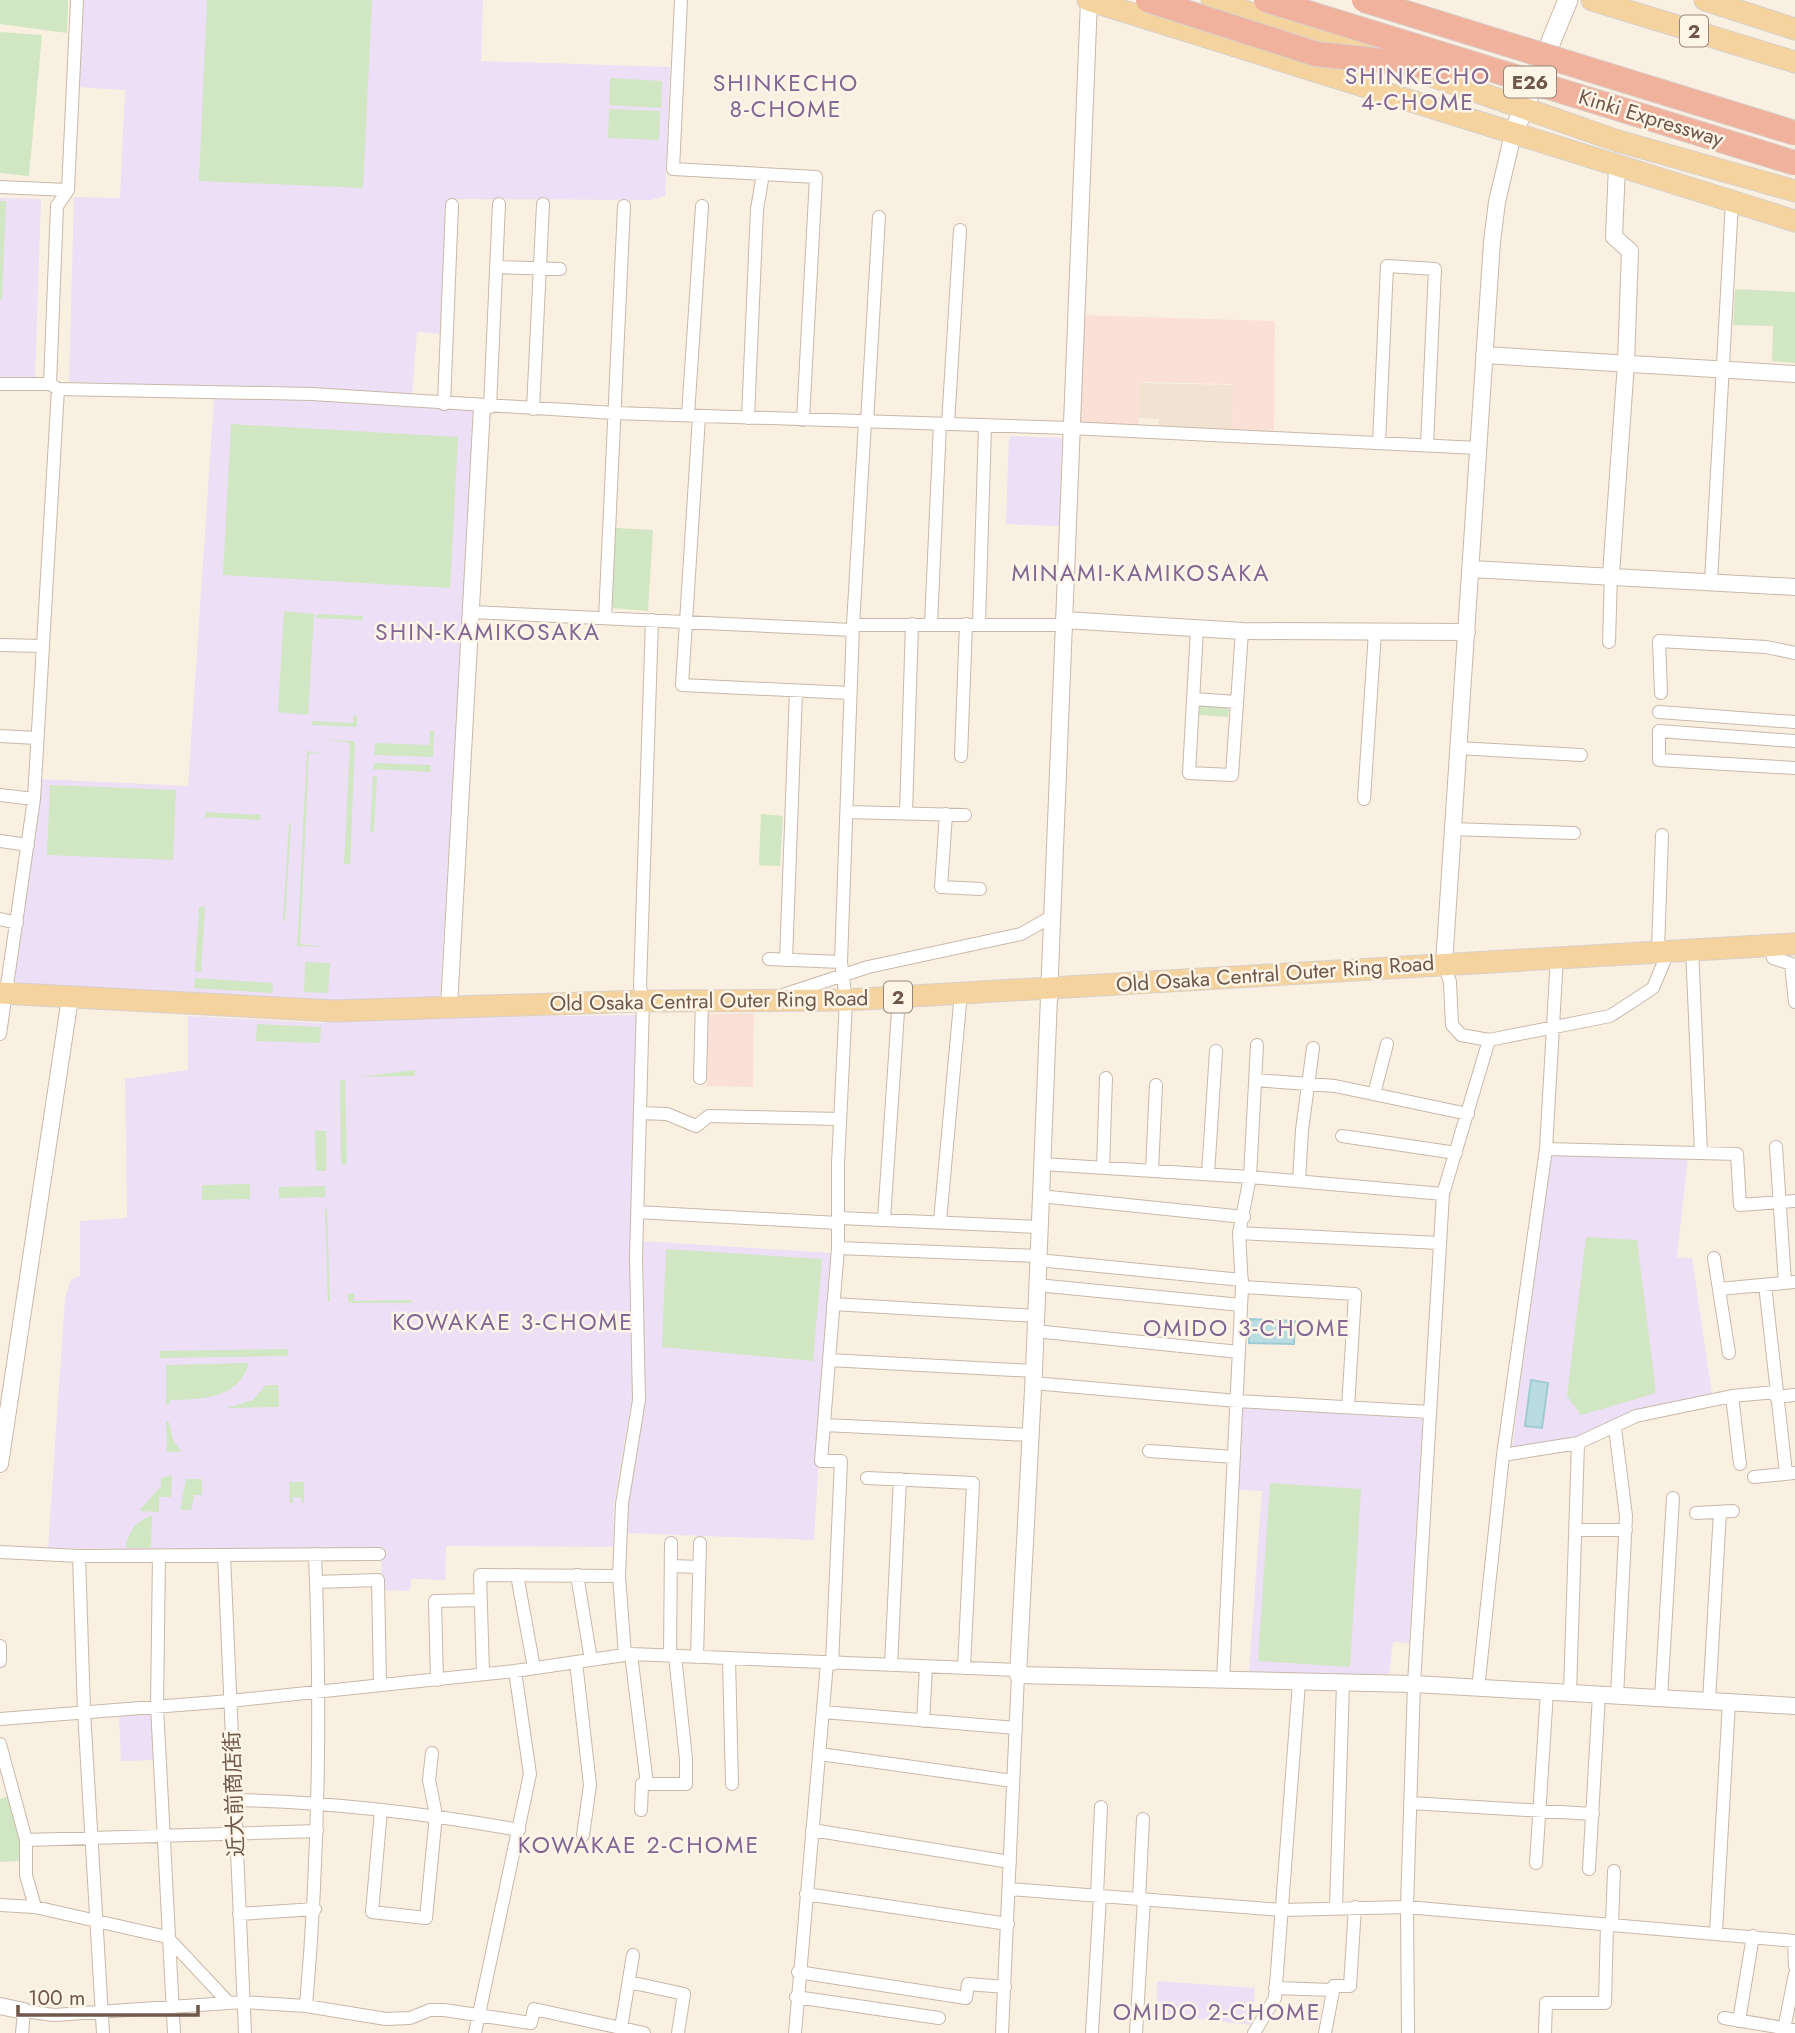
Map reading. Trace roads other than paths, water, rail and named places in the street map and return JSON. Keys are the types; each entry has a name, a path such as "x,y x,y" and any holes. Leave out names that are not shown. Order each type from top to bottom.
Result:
{"highway":[{"path":"1148,0 1316,54 1502,73"},
{"name":"Kinki Expressway","path":"1266,0 1795,163"},
{"name":"Kinki Expressway","path":"1364,0 1795,133"}],"main road":[{"path":"1089,0 1795,221"},
{"path":"1212,0 1618,141 1795,191"},
{"path":"1513,134 1568,0"},
{"name":"2","path":"1592,0 1795,62"},
{"name":"2","path":"1705,0 1795,29"},
{"path":"1700,33 1795,49"},
{"name":"Old Osaka Central Outer Ring Road","path":"3,994 335,1011 643,1001 846,1000 1769,945 1794,958"}],"street":[{"path":"0,1034 3,994 17,923 34,799 54,387 57,206 68,190 77,0"},
{"path":"681,0 673,169 816,177 803,420"},
{"path":"1002,2033 1034,1377 1089,0"},
{"path":"1513,134 1495,215 1451,829 1444,964 1450,982 1452,1025 1461,1035 1489,1040 1553,1025 1610,1016 1653,988 1663,950 1662,835"},
{"path":"1609,642 1630,251 1614,237 1617,166"},
{"path":"748,418 757,209 763,174"},
{"path":"0,187 68,190"},
{"path":"1710,581 1732,202"},
{"path":"449,1007 471,612 499,204"},
{"path":"533,409 543,204"},
{"path":"444,404 452,205"},
{"path":"605,618 624,206"},
{"path":"702,206 682,685 850,693"},
{"path":"794,2033 823,1712 830,1663 841,1461 821,1461 838,1248 840,1119 846,1000 841,962 850,693 879,217"},
{"path":"931,624 960,230"},
{"path":"1379,443 1387,266 1434,268 1427,445"},
{"path":"496,267 560,269"},
{"path":"1484,355 1795,374"},
{"path":"0,384 286,393 614,413 1070,428 1478,448"},
{"path":"961,756 985,426"},
{"path":"1471,569 1611,574 1795,586"},
{"path":"471,612 853,627 1064,622 1242,631 1467,632"},
{"path":"646,1784 619,1576 622,1504 639,1400 637,1212 643,1001 640,986 652,620"},
{"path":"906,813 912,624"},
{"path":"1197,629 1189,773 1232,775 1242,631"},
{"path":"1364,799 1375,632"},
{"path":"1661,693 1659,641 1766,647 1795,653"},
{"path":"0,645 43,646"},
{"path":"786,960 796,691"},
{"path":"1193,699 1237,702"},
{"path":"1659,712 1795,722"},
{"path":"1795,741 1659,731 1659,760 1795,768"},
{"path":"0,736 37,738"},
{"path":"1458,748 1581,755"},
{"path":"0,795 34,799"},
{"path":"847,812 965,815"},
{"path":"946,814 941,887 979,889"},
{"path":"1451,829 1574,833"},
{"path":"0,841 28,845"},
{"path":"763,1001 867,967 1021,934 1051,917"},
{"path":"0,919 17,923"},
{"path":"1692,949 1701,1153"},
{"path":"1478,1689 1503,1454 1546,1149 1557,956"},
{"path":"1794,958 1795,1002"},
{"path":"769,959 841,962"},
{"path":"940,1221 961,993"},
{"path":"884,1219 899,997"},
{"path":"0,1464 71,998"},
{"path":"700,1078 702,1001"},
{"path":"1408,2033 1407,1907 1414,1684 1439,1243 1443,1194 1489,1040"},
{"path":"1374,1094 1387,1044"},
{"path":"1223,1682 1242,1284 1239,1233 1250,1177 1257,1045"},
{"path":"1299,1181 1302,1130 1313,1048"},
{"path":"1208,1174 1216,1051"},
{"path":"1103,1168 1106,1078"},
{"path":"1255,1080 1374,1094 1468,1114"},
{"path":"1152,1171 1156,1085"},
{"path":"640,1113 667,1114 696,1126 709,1116 840,1119"},
{"path":"1342,1136 1456,1153"},
{"path":"1719,1289 1790,1283 1779,1202 1776,1147"},
{"path":"1546,1149 1737,1154 1740,1205 1795,1201"},
{"path":"1042,1164 1250,1177 1443,1194"},
{"path":"1040,1196 1244,1217"},
{"path":"637,1212 940,1221 1039,1227"},
{"path":"1239,1233 1439,1243"},
{"path":"838,1248 1038,1258 1242,1284 1354,1294 1348,1407"},
{"path":"1714,1258 1729,1353"},
{"path":"1754,1477 1790,1473 1776,1395 1765,1285"},
{"path":"1037,1286 1241,1305"},
{"path":"833,1304 1036,1324 1239,1352"},
{"path":"829,1360 1034,1377 1237,1401 1430,1412"},
{"path":"1503,1454 1578,1443 1636,1416 1732,1396 1795,1395"},
{"path":"1732,1396 1740,1464"},
{"path":"824,1425 1031,1435"},
{"path":"1615,1428 1626,1530 1617,1696"},
{"path":"1570,1693 1578,1443"},
{"path":"1149,1451 1234,1457"},
{"path":"867,1478 973,1483 964,1668"},
{"path":"891,1665 900,1479"},
{"path":"1661,1698 1673,1498"},
{"path":"1696,1513 1734,1511"},
{"path":"1709,1701 1720,1512"},
{"path":"1577,1530 1626,1530"},
{"path":"641,1810 642,1784 685,1784 686,1759 673,1656 671,1543"},
{"path":"697,1657 700,1543"},
{"path":"0,1552 79,1556 379,1554"},
{"path":"306,2006 315,1909 318,1803 315,1554"},
{"name":"近大前商店街","path":"224,1555 245,2033"},
{"path":"79,1556 84,1712 103,2033"},
{"path":"159,1556 157,1706 174,2033"},
{"path":"671,1566 699,1567"},
{"path":"484,1673 480,1574 619,1576"},
{"path":"517,1575 534,1668"},
{"path":"577,1575 591,1660"},
{"path":"316,1582 378,1580 380,1685"},
{"path":"437,1680 435,1601 480,1600"},
{"path":"0,1646 0,1661"},
{"path":"0,1719 230,1701 437,1680 628,1655 964,1668 1223,1682 1414,1684 1795,1706"},
{"path":"729,1659 732,1784"},
{"path":"576,1662 590,1785 583,1835"},
{"path":"923,1721 926,1667"},
{"path":"475,2033 530,1774 515,1671"},
{"path":"1254,2033 1275,1998 1299,1683"},
{"path":"1336,1907 1343,1684"},
{"path":"1536,1863 1547,1692"},
{"path":"1589,1869 1599,1695"},
{"path":"1716,1933 1729,1702"},
{"path":"823,1712 1016,1728"},
{"path":"0,1744 26,1840 26,1875 35,1908"},
{"path":"382,1810 372,1912 426,1918 436,1815 429,1780 432,1753"},
{"path":"820,1754 1013,1781"},
{"path":"234,1800 318,1803 436,1815 519,1830"},
{"path":"1410,1803 1593,1814"},
{"path":"1092,2033 1101,1807"},
{"path":"1136,2033 1143,1819"},
{"path":"812,1830 1010,1862"},
{"path":"26,1840 317,1831"},
{"path":"1545,2033 1546,2003 1605,2003 1614,1871"},
{"path":"1010,1889 1282,1910 1407,1907 1753,1936 1794,1941 1795,1966"},
{"path":"806,1894 1008,1924"},
{"path":"0,1905 35,1908 98,1920 167,1937 229,2003"},
{"path":"1325,2033 1334,1986 1350,1986 1355,1907"},
{"path":"239,1914 315,1909"},
{"path":"1739,2021 1753,1936"},
{"path":"621,2028 634,1955"},
{"path":"798,1972 966,1998 968,1984 1005,1987"},
{"path":"1724,2018 1789,2029 1795,1974"},
{"path":"629,1982 684,1994 678,2033"},
{"path":"1275,1988 1333,1990"},
{"path":"796,1997 939,2018"},
{"path":"0,2006 54,2015 243,2002 306,2006 386,2020 410,2018 430,2010 479,2014 530,2028 534,2009 644,2033"},
{"path":"22,2033 24,2011"}],"water":[{"path":"1250,1319 1295,1321 1294,1344 1249,1343"},
{"path":"1531,1380 1548,1383 1542,1428 1525,1426"}],"district":[{"name":"SHINKECHO 4-CHOME","path":"1418,89"},
{"name":"SHINKECHO 8-CHOME","path":"786,96"},
{"name":"MINAMI-KAMIKOSAKA","path":"1141,573"},
{"name":"SHIN-KAMIKOSAKA","path":"488,632"},
{"name":"KOWAKAE 3-CHOME","path":"513,1322"},
{"name":"OMIDO 3-CHOME","path":"1247,1328"},
{"name":"KOWAKAE 2-CHOME","path":"639,1845"},
{"name":"OMIDO 2-CHOME","path":"1217,2012"}]}
